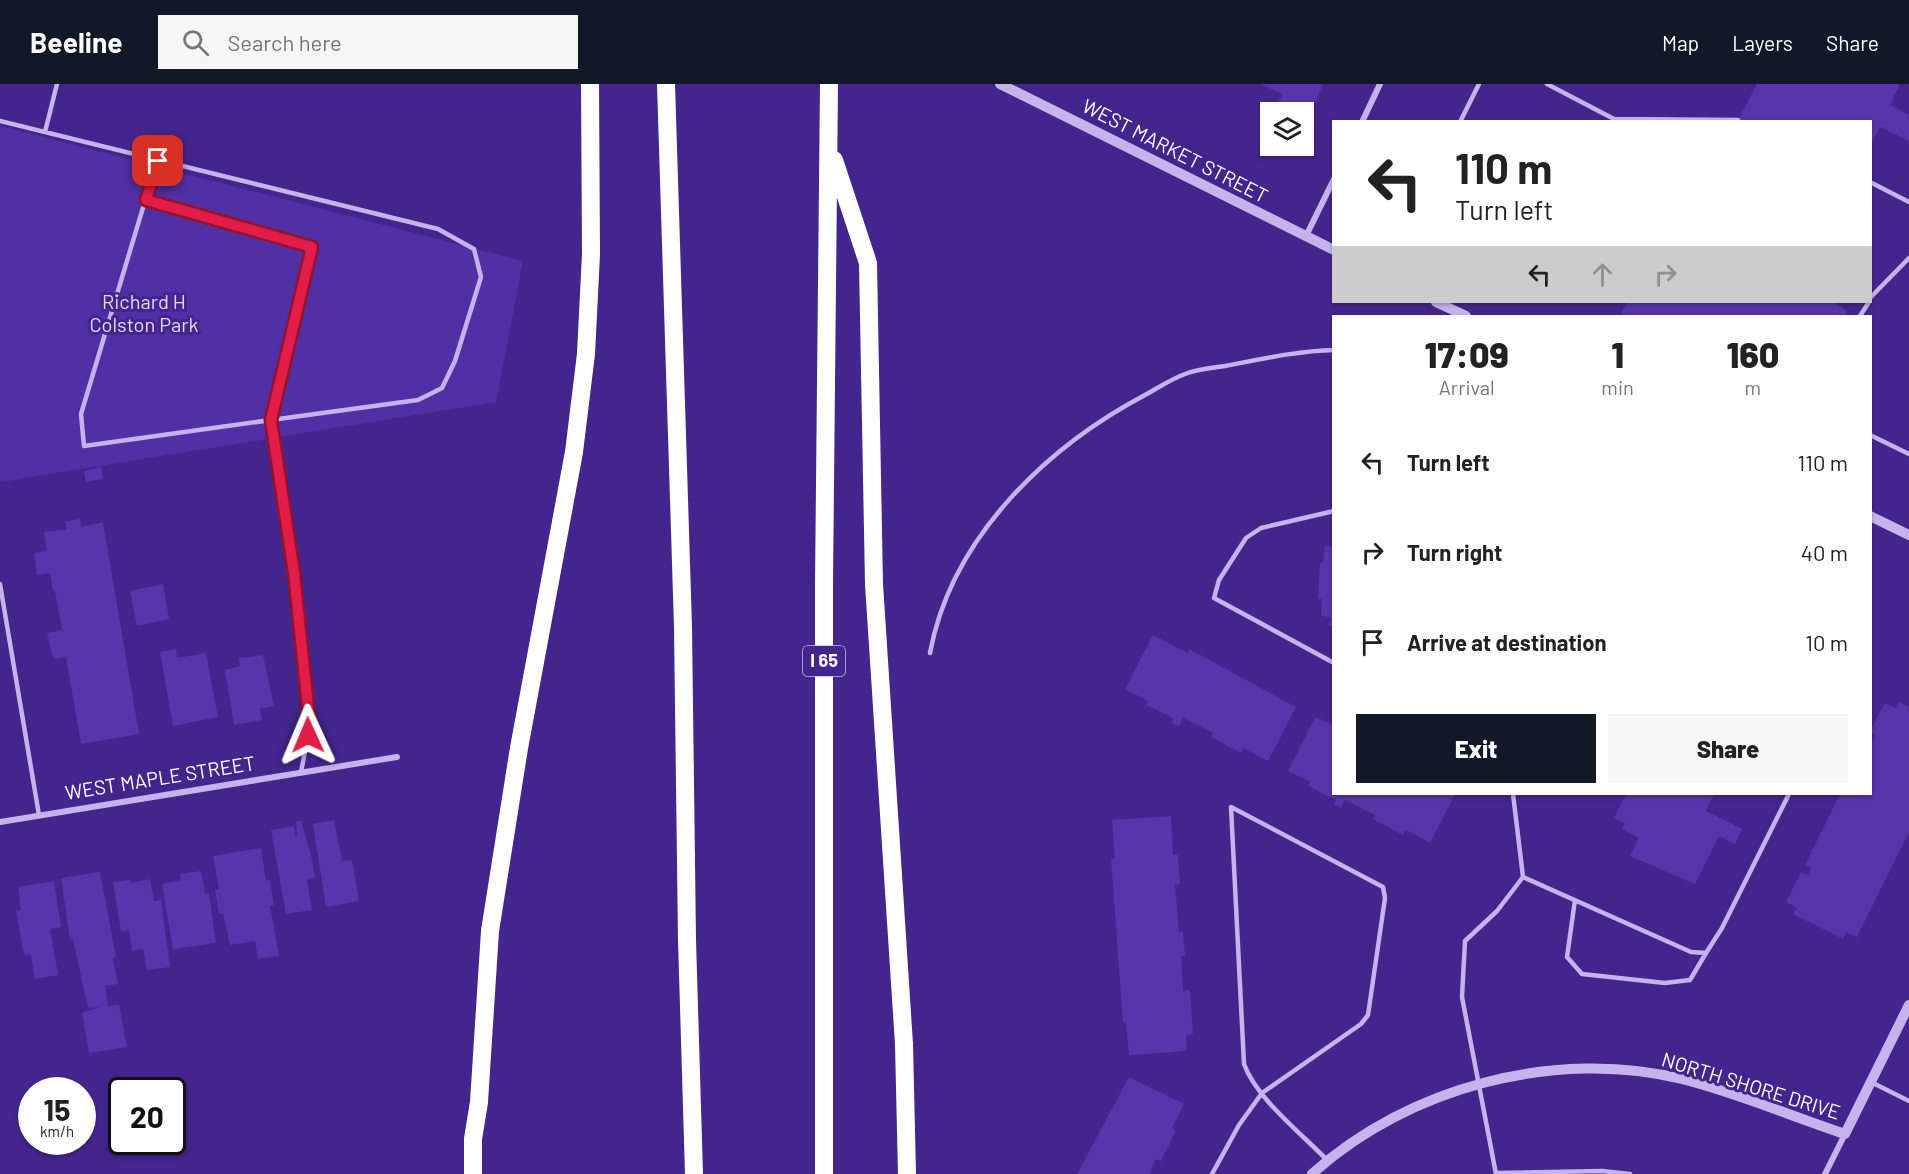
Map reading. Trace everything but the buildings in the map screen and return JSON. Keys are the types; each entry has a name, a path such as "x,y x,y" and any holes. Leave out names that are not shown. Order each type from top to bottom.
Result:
{"highway":[{"path":"473,1174 473,1139 479,1102 484,993 496,890 574,452 586,354 591,254 590,84"},
{"name":"I 65","path":"824,1174 824,596 829,84"},
{"path":"666,90 683,615 687,940 694,1174"},
{"path":"829,147 868,263 874,584 904,1044 907,1174"}],"street":[{"name":"WEST MARKET STREET","path":"1000,84 1332,249"},
{"path":"1363,120 1380,84"},
{"path":"1306,236 1332,183"},
{"path":"1438,303 1464,315"},
{"path":"1872,517 1909,535"},
{"name":"WEST MAPLE STREET","path":"0,822 398,757"},
{"path":"1825,1174 1909,1005"},
{"name":"NORTH SHORE DRIVE","path":"1312,1174 1359,1138 1419,1106 1479,1085 1529,1074 1568,1070 1644,1073 1682,1079 1845,1134"}],"lane":[{"path":"45,132 57,84"},
{"path":"1461,120 1479,84"},
{"path":"1547,84 1614,119 1738,120"},
{"path":"0,121 438,229 474,249 481,277 456,362 442,388 418,400 84,446 81,414 158,161"},
{"path":"1872,183 1909,202"},
{"path":"146,200 312,247 271,420 294,573 310,726 301,772"},
{"path":"1872,298 1909,258"},
{"path":"930,653 935,628 958,572 988,523 1036,472 1110,413 1185,374 1301,351 1332,350"},
{"path":"1872,436 1909,454"},
{"path":"1332,511 1261,528 1246,538 1219,580 1214,598 1332,662"},
{"path":"0,584 39,815"},
{"path":"1513,795 1523,877 1497,910 1465,940 1462,997 1496,1174 1602,1172 1630,1174"},
{"path":"1575,900 1567,957 1582,974 1665,983 1690,980 1722,927 1788,795"},
{"path":"1212,1174 1239,1125 1262,1093 1361,1023 1368,1015 1385,898 1383,887 1231,807 1244,1064 1250,1081 1262,1093 1328,1161"},
{"path":"1523,877 1691,952 1706,952"},
{"path":"1871,1082 1909,1101"}],"green space":[{"name":"Richard H Colston Park","path":"0,126 523,261 496,402 0,482"}],"route":[{"path":"158,161 146,200 312,247 271,420 294,573 310,726 308,735"}]}
